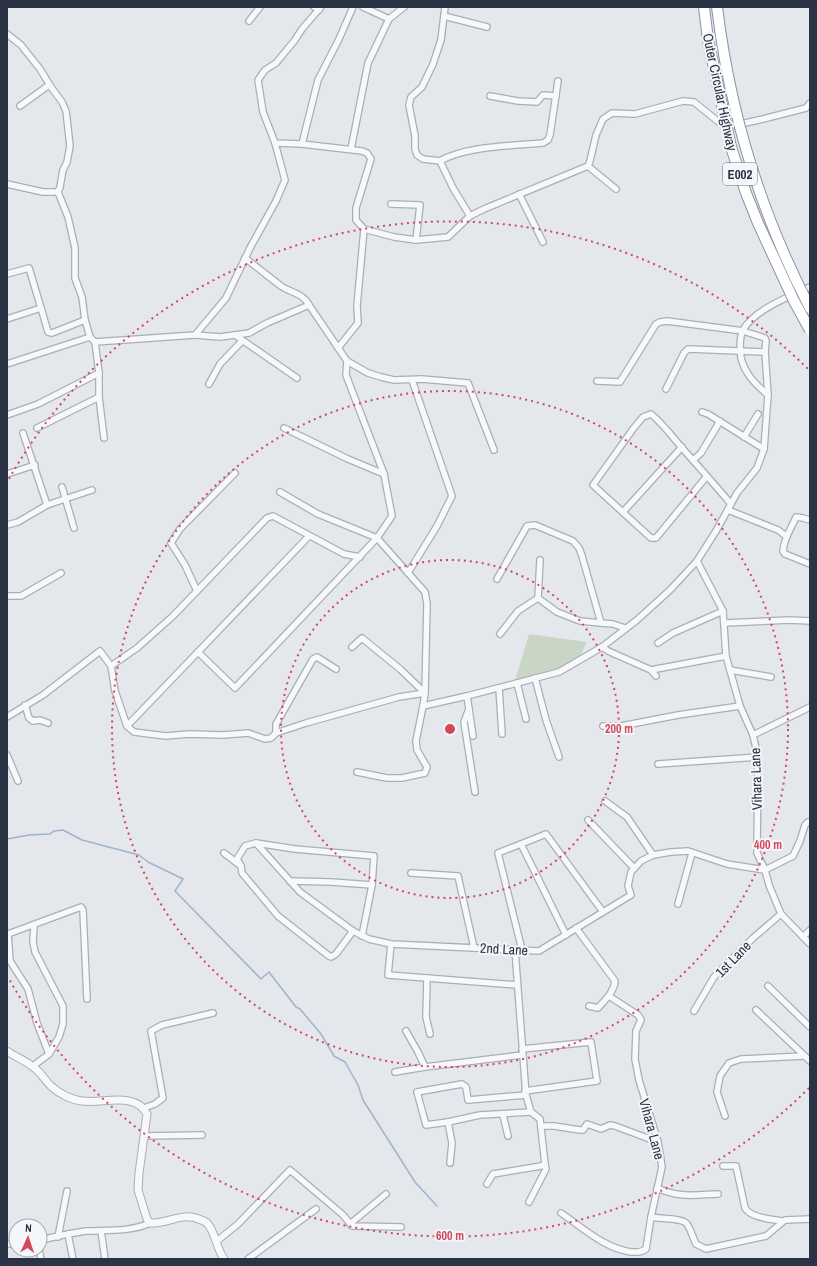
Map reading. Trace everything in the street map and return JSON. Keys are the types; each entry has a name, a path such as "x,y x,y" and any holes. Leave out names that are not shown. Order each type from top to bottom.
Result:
{"highway":[{"name":"Outer Circular Highway","path":"704,7 710,48 730,147 746,194 758,223 794,301 810,330"},
{"name":"Outer Circular Highway","path":"717,7 721,37 733,98 753,176 785,257 810,308"}],"street":[{"path":"250,21 260,7"},
{"path":"302,144 318,80 339,39 353,7"},
{"path":"363,7 375,14 389,19"},
{"path":"350,149 368,63 389,19 404,7"},
{"path":"445,7 440,40 433,64 422,88 411,97 408,105 415,136 416,149 418,155 423,159 440,161 448,156 481,149 542,143 548,140 558,81"},
{"path":"195,335 226,298 250,248 276,201 285,180 275,143 263,112 258,80 265,70 276,62 295,40 302,28 318,8"},
{"path":"444,16 487,27"},
{"path":"7,34 21,45 30,58 40,68 49,85 62,102 66,111 70,146 68,162 63,170 58,192 68,217 75,248 75,278 82,297 85,320 90,337 95,342 104,438"},
{"path":"20,106 49,85"},
{"path":"490,96 518,101 537,102 543,96 556,96"},
{"path":"275,143 350,149 367,153 371,159 356,208 356,220 364,229 394,237 416,240 448,237 470,216 588,166 596,135 603,119 612,113 635,114 684,101 694,102 720,122 732,126 806,108 810,103"},
{"path":"440,161 453,188 470,216"},
{"path":"588,166 616,189"},
{"path":"7,184 43,192 58,192"},
{"path":"519,194 543,242"},
{"path":"391,204 420,205 416,240"},
{"path":"338,348 358,323 357,306 364,229"},
{"path":"246,258 282,287 292,291 306,300 347,360 368,373 381,378 394,380 412,380 422,378 468,384 494,450"},
{"path":"7,274 29,268 48,332 52,333 85,320"},
{"path":"768,395 758,387 749,376 742,363 740,350 743,331 750,321 775,302 810,287"},
{"path":"95,342 195,335 220,337 249,333 267,323 310,305"},
{"path":"7,319 41,308"},
{"path":"423,706 559,672 602,647 637,620 670,590 697,561 737,493 757,468 764,450 768,395 765,338 743,331 667,321 660,322 656,324 620,382 597,381"},
{"path":"235,335 297,378"},
{"path":"7,364 90,337"},
{"path":"209,384 220,364 242,341"},
{"path":"666,389 684,353 688,349 765,352"},
{"path":"198,652 236,688 360,557 377,538 392,516 384,474 346,375 347,360"},
{"path":"7,415 38,404 99,373"},
{"path":"408,573 437,526 452,496 412,380"},
{"path":"37,428 99,397"},
{"path":"702,412 705,412 720,421 764,450"},
{"path":"707,476 656,538 651,538 593,485 643,417 651,414 659,421 682,447 693,460 707,476 731,504"},
{"path":"744,437 758,414"},
{"path":"693,460 701,453 720,421"},
{"path":"284,428 348,459 384,474"},
{"path":"24,433 47,505"},
{"path":"623,512 682,447"},
{"path":"7,474 35,465"},
{"path":"197,590 185,565 171,543 180,529 235,473"},
{"path":"62,487 74,528"},
{"path":"7,525 18,522 47,505 66,500 92,490"},
{"path":"280,492 318,514 377,538 425,592 427,604 425,693 416,741 417,750 427,767 425,773 402,778 387,778 358,772"},
{"path":"728,510 778,530 786,536"},
{"path":"111,666 137,648 173,616 266,518 273,516 344,554 360,557"},
{"path":"810,520 796,517 792,528 786,536 783,551 785,554 810,564"},
{"path":"497,579 527,526 536,525 567,538 573,541 579,548 601,623"},
{"path":"127,726 309,536"},
{"path":"538,598 540,560"},
{"name":"Vihara Lane","path":"697,561 723,611 726,656 740,706 753,735 758,757 757,853 765,870 769,885 781,914 810,944"},
{"path":"7,596 21,596 61,573"},
{"path":"538,598 557,612 580,621 613,624 625,628"},
{"path":"500,634 518,611 538,598"},
{"path":"658,643 673,633 723,611"},
{"path":"724,623 790,620 810,621"},
{"path":"352,648 362,638 400,669 425,693"},
{"path":"602,647 651,670 656,676"},
{"path":"7,717 43,695 100,651 111,666 115,691 127,726 134,732 166,736 248,733 265,739 271,738 276,733 306,723 399,697 425,693"},
{"path":"651,670 726,656"},
{"path":"276,733 276,724 313,659 316,657 336,669"},
{"path":"730,670 771,677"},
{"path":"536,678 546,720 559,757"},
{"path":"517,683 526,719"},
{"path":"499,688 502,734"},
{"path":"467,696 473,736"},
{"path":"25,705 29,718 33,721 40,720 48,723"},
{"path":"603,726 621,726 678,715 740,706"},
{"path":"753,735 810,707"},
{"path":"469,709 464,722 475,792"},
{"path":"7,755 18,781"},
{"path":"658,764 758,757"},
{"path":"605,801 627,817 653,855"},
{"path":"588,820 634,868 641,861 653,855 688,851 727,864 765,870 793,856 805,825 810,822"},
{"path":"522,950 498,852 546,834 603,912"},
{"path":"353,931 336,954 331,957 278,916 242,873 241,866 237,859 245,846 256,843 295,849 374,856 372,885 362,936"},
{"name":"2nd Lane","path":"256,843 300,892 353,931 369,939 391,944 539,951 631,895 628,886 631,872 634,868"},
{"path":"521,844 566,935"},
{"path":"224,853 241,866"},
{"path":"678,904 692,853"},
{"path":"411,873 458,876 474,948"},
{"path":"290,881 372,885"},
{"path":"49,1054 37,1023 28,989 10,961 8,934 81,907 83,910 87,999"},
{"name":"1st Lane","path":"694,1011 714,977 753,938 781,914"},
{"path":"33,1066 49,1054 59,1037 63,1024 63,1006 35,952 33,942 34,925"},
{"path":"576,928 615,981 615,986 609,996 598,1008 589,1006"},
{"path":"803,937 810,930"},
{"path":"391,944 388,975 517,985"},
{"path":"515,950 526,1093 532,1112 540,1119 546,1169 529,1202"},
{"path":"427,978 426,1017 430,1034"},
{"path":"768,986 810,1027"},
{"name":"Vihara Lane","path":"560,1213 606,1244 619,1250 642,1252 646,1249 651,1217 662,1167 658,1142 638,1080 635,1059 636,1031 641,1020 638,1015 609,996"},
{"path":"756,1010 810,1061"},
{"path":"144,1108 155,1104 163,1098 151,1031 162,1025 213,1013"},
{"path":"406,1031 425,1067"},
{"path":"395,1072 591,1042 597,1081 526,1093 468,1100 466,1087 462,1084 417,1092 426,1125 480,1116 532,1112"},
{"path":"7,1051 33,1066 63,1095 83,1101 130,1100 138,1103 144,1108 147,1114 138,1190 150,1223"},
{"path":"725,1116 717,1092 720,1076 729,1063 742,1059 804,1056"},
{"path":"503,1114 508,1136"},
{"path":"448,1122 452,1143 450,1163"},
{"path":"541,1126 554,1126 583,1130 587,1124 601,1129 610,1125 658,1142"},
{"path":"144,1136 202,1135"},
{"path":"487,1184 493,1174 541,1166 545,1164"},
{"path":"723,1166 736,1166 747,1212 760,1217 782,1221 810,1219"},
{"path":"217,1241 238,1224 290,1170 343,1215 352,1226 401,1227"},
{"path":"657,1188 671,1194 686,1196 718,1194"},
{"path":"58,1237 66,1191"},
{"path":"350,1224 386,1194"},
{"path":"248,1259 316,1209"},
{"path":"48,1239 68,1234 100,1230 111,1231 138,1228 150,1223 156,1223 182,1216 194,1216 207,1222 224,1259"},
{"path":"651,1217 658,1219 683,1220 687,1223 696,1244 706,1249 766,1236 782,1221"},
{"path":"100,1230 104,1259"},
{"path":"68,1234 73,1259"}],"green space":[{"path":"529,634 587,642 578,660 558,670 515,681"}],"waterway":[{"path":"7,839 29,835 50,834 54,831 63,830 82,840 139,855 148,862 183,879 175,891 261,979 269,972 296,1007 300,1009 321,1034 334,1056 345,1062 358,1085 363,1100 415,1182 437,1206"}]}
